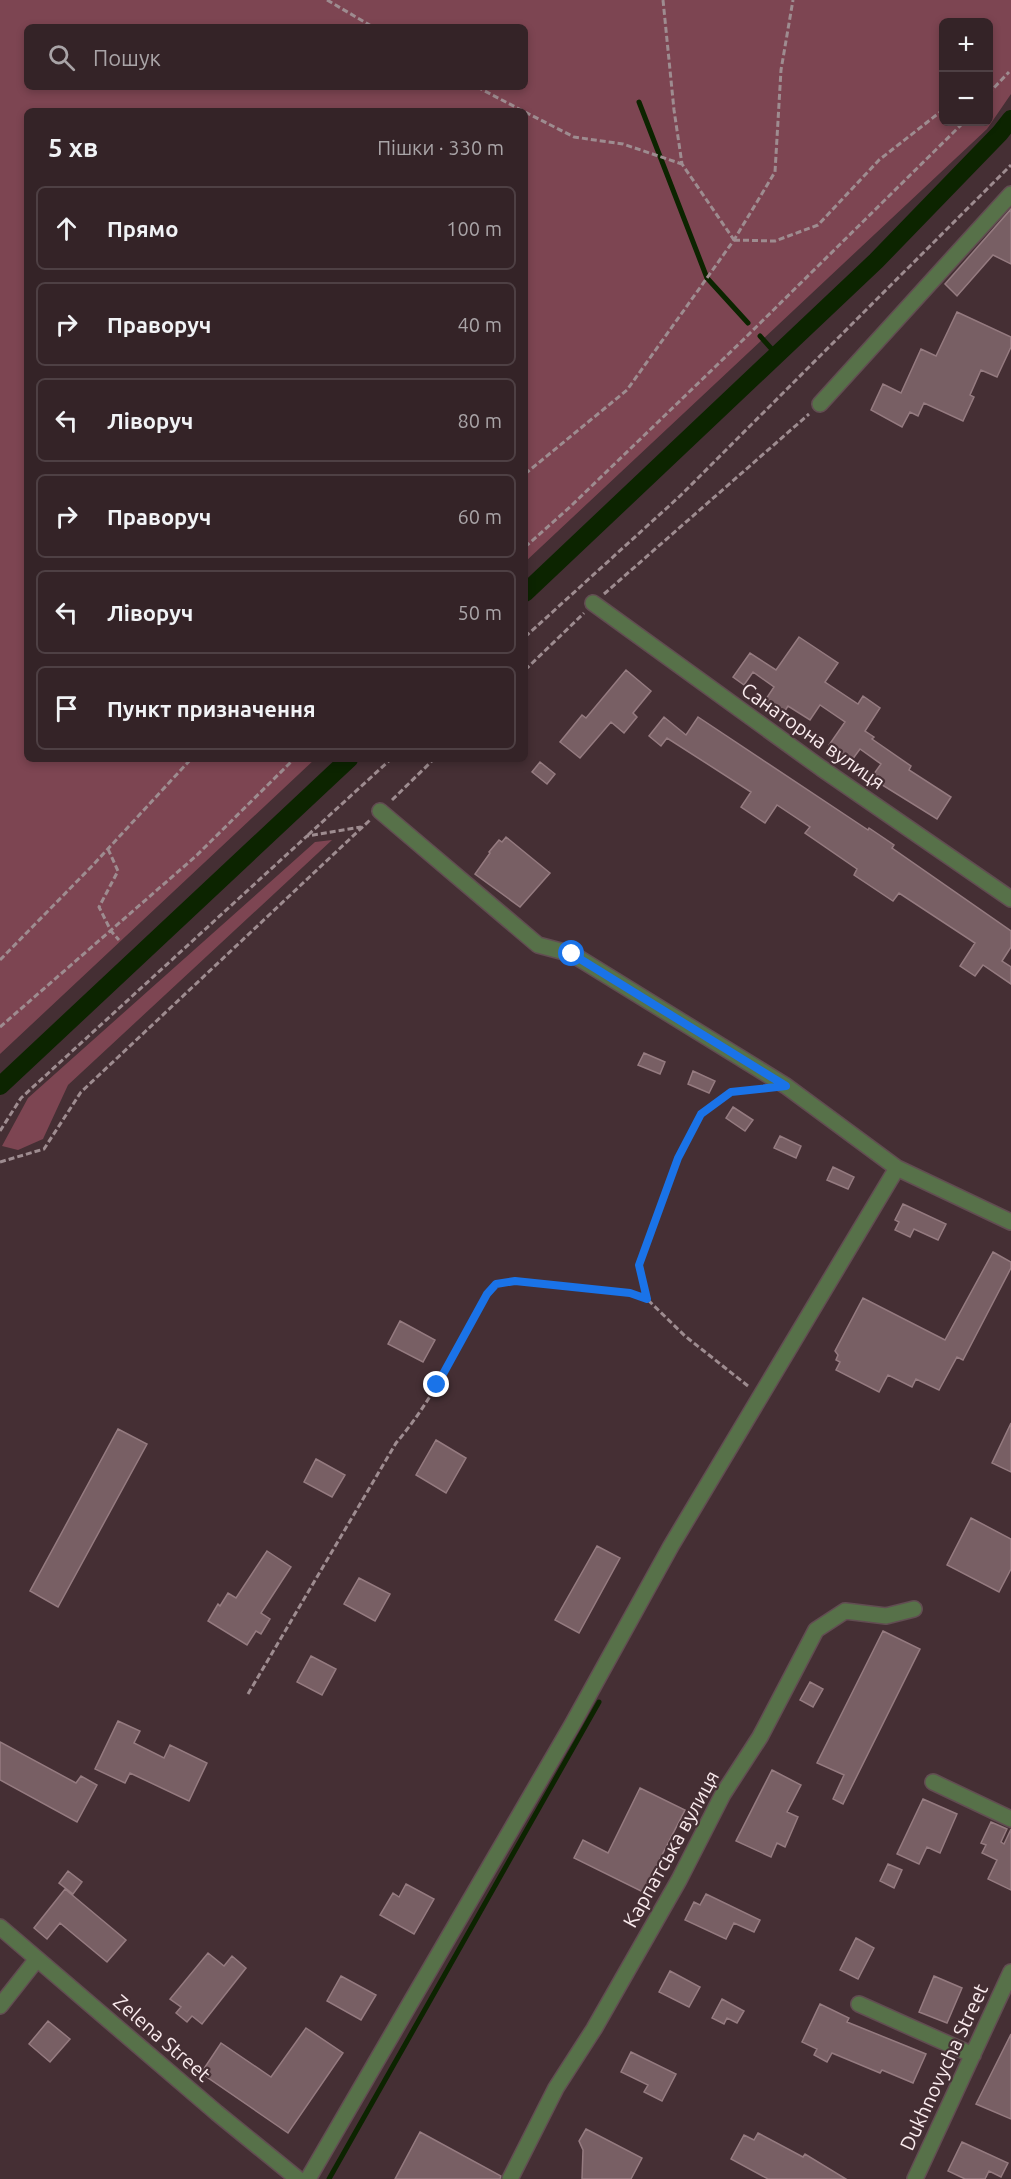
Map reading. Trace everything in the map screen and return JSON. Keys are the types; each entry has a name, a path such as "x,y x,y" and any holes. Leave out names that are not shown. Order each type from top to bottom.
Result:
{"street":[{"path":"820,404 1011,194"},
{"name":"Санаторна вулиця","path":"593,603 821,768 1011,899"},
{"path":"380,811 538,945 572,954 786,1086 897,1168 1011,1222"},
{"path":"308,2179 572,1725 671,1546 897,1168"},
{"name":"Карпатська вулиця","path":"510,2179 556,2088 600,2019 679,1880 723,1794 759,1737 816,1630 844,1611 886,1616 914,1610"},
{"path":"933,1782 1011,1819"},
{"name":"Zelena Street","path":"0,1927 217,2113 298,2179"},
{"path":"0,2006 38,1959"},
{"name":"Dukhnovycha Street","path":"915,2179 1011,1972"},
{"path":"859,2004 973,2055"}],"path":[{"path":"327,0 368,24"},
{"path":"663,0 682,164 734,240"},
{"path":"528,472 627,390 734,240 775,172 781,70 793,0"},
{"path":"993,89 1009,72"},
{"path":"483,90 518,108"},
{"path":"528,113 573,137 623,144 682,164"},
{"path":"734,240 775,241 818,225 879,160 939,113"},
{"path":"528,544 571,506 745,338 960,126"},
{"path":"528,634 680,496 1011,165"},
{"path":"528,667 593,603 820,404"},
{"path":"0,960 188,762"},
{"path":"0,1027 196,856 291,762"},
{"path":"0,1131 21,1098 388,762"},
{"path":"0,1162 44,1149 81,1092 431,762"},
{"path":"307,836 363,826"},
{"path":"108,849 118,872 99,907 111,931 119,940"},
{"path":"647,1299 639,1265 678,1158 701,1114 731,1092 786,1086"},
{"path":"248,1694 396,1443 411,1426 437,1385 487,1294 496,1284 515,1281 630,1293 647,1299 685,1336 760,1396"}],"shaded area":[{"path":"0,0 1011,0 1011,94 993,120 993,18 939,18 939,126 989,126 987,129 528,559 528,108 24,108 24,762 312,762 0,1054"},
{"path":"332,840 68,1085 43,1139 18,1150 2,1146 28,1098 315,842"}],"building":[{"path":"1011,209 1011,264 993,255 957,296 945,284"},
{"path":"957,312 1011,337 1011,347 997,377 981,370 970,395 974,397 963,421 924,403 918,416 910,412 902,427 871,410 883,384 901,393 921,349 936,356"},
{"path":"799,637 838,663 825,682 858,704 863,696 880,708 865,731 874,737 872,739 911,766 909,770 951,797 937,819 871,778 881,764 860,749 852,760 829,745 845,722 820,705 810,720 788,706 783,714 764,702 774,687 753,672 744,685 733,677 750,653 776,670"},
{"path":"626,670 651,691 633,713 637,717 624,733 611,722 580,758 560,742 582,715 586,718"},
{"path":"664,717 686,735 698,717 894,845 892,848 1011,931 1011,947 1002,961 1011,967 1011,984 983,965 975,976 960,966 975,943 899,893 893,901 854,875 857,869 805,833 810,827 777,805 765,823 741,807 751,792 667,738 661,746 649,736"},
{"path":"540,762 555,774 547,784 532,772"},
{"path":"506,837 550,873 520,907 475,874 499,840 502,842"},
{"path":"644,1053 665,1062 660,1074 638,1065"},
{"path":"693,1071 715,1081 709,1093 688,1084"},
{"path":"733,1107 753,1120 745,1131 726,1118"},
{"path":"780,1136 801,1146 796,1158 774,1148"},
{"path":"833,1167 854,1177 848,1189 827,1180"},
{"path":"903,1204 946,1224 938,1240 914,1229 910,1237 895,1230 899,1222 895,1220"},
{"path":"993,1252 1011,1262 1011,1268 963,1360 957,1357 939,1390 916,1379 912,1387 888,1375 879,1392 836,1370 840,1362 836,1360 838,1355 835,1351 863,1298 945,1340"},
{"path":"400,1321 435,1340 423,1362 388,1344"},
{"path":"1011,1423 1011,1472 992,1463"},
{"path":"118,1429 147,1444 58,1607 30,1591"},
{"path":"436,1440 466,1458 446,1493 416,1475"},
{"path":"316,1459 345,1475 332,1497 304,1482"},
{"path":"971,1518 1011,1539 1011,1569 999,1592 947,1565"},
{"path":"597,1546 620,1558 579,1633 555,1620"},
{"path":"267,1551 291,1567 261,1613 270,1619 261,1634 256,1631 247,1645 208,1621 228,1593 236,1598"},
{"path":"359,1578 390,1594 375,1621 344,1604"},
{"path":"883,1631 920,1649 843,1804 833,1799 844,1775 817,1763"},
{"path":"311,1656 336,1669 322,1695 297,1682"},
{"path":"810,1682 823,1689 813,1707 800,1700"},
{"path":"118,1721 140,1731 134,1743 164,1758 170,1745 207,1763 189,1801 130,1773 125,1783 95,1769"},
{"path":"0,1742 76,1783 81,1776 97,1785 77,1822 0,1780"},
{"path":"772,1770 801,1785 787,1812 798,1817 785,1847 777,1843 771,1857 736,1841"},
{"path":"640,1788 685,1810 643,1892 574,1858 583,1840 608,1853"},
{"path":"923,1799 957,1814 940,1853 927,1847 919,1864 897,1854"},
{"path":"991,1822 1007,1829 1001,1842 1004,1844 1011,1829 1011,1890 988,1879 997,1860 982,1853 986,1845 981,1843"},
{"path":"888,1864 902,1870 894,1888 880,1881"},
{"path":"68,1871 82,1882 73,1894 59,1883"},
{"path":"406,1884 434,1899 414,1934 380,1915 393,1893 399,1897"},
{"path":"65,1889 126,1940 107,1962 60,1923 47,1939 34,1928"},
{"path":"706,1894 760,1920 754,1932 734,1923 726,1939 685,1920 694,1902 700,1905"},
{"path":"856,1938 874,1948 858,1979 840,1970"},
{"path":"208,1953 224,1966 232,1956 246,1968 202,2024 192,2016 187,2022 176,2013 181,2007 170,1999"},
{"path":"670,1971 700,1987 689,2007 659,1992"},
{"path":"341,1976 376,1995 361,2020 327,2001"},
{"path":"934,1976 962,1988 947,2023 919,2012"},
{"path":"722,1999 744,2011 737,2023 727,2018 724,2024 712,2018"},
{"path":"820,2004 849,2018 847,2022 926,2054 913,2083 882,2070 880,2073 832,2053 827,2062 814,2055 817,2049 802,2042"},
{"path":"48,2021 70,2039 50,2062 29,2044"},
{"path":"306,2028 343,2053 288,2133 201,2073 221,2043 271,2077"},
{"path":"1011,2034 1011,2119 976,2104"},
{"path":"631,2052 676,2074 662,2101 644,2092 648,2085 621,2072"},
{"path":"586,2129 642,2158 631,2179 582,2179 583,2150 579,2141"},
{"path":"420,2132 501,2176 500,2179 395,2179"},
{"path":"758,2133 803,2157 805,2154 846,2179 768,2179 731,2159 744,2135 754,2140"},
{"path":"962,2142 1008,2163 1001,2177 989,2171 985,2179 965,2179 948,2171"}],"waterway":[{"path":"639,102 707,278 748,323"},
{"path":"528,590 876,261 1011,119"},
{"path":"760,336 777,355"},
{"path":"0,1086 346,762"},
{"path":"329,2179 599,1702"}],"route":[{"path":"437,1385 487,1294 496,1284 515,1281 610,1293 630,1293 647,1299 639,1265 678,1158 701,1114 731,1092 786,1086 572,954"}]}
